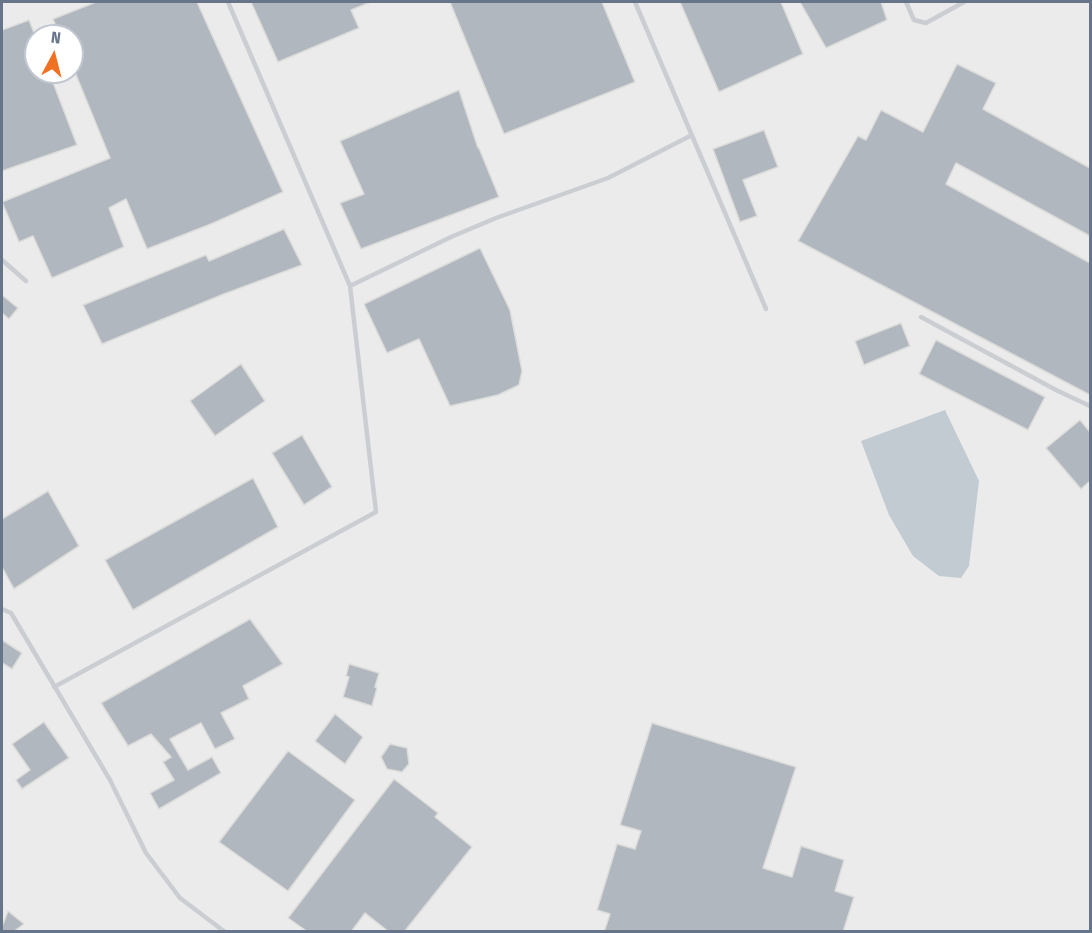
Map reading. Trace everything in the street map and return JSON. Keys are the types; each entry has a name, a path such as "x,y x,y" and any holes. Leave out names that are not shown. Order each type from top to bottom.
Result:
{"lane":[{"path":"54,687 376,512 350,286 228,2"},
{"path":"635,2 766,309"},
{"path":"906,2 914,20 927,23 964,2"},
{"path":"350,286 496,218 608,178 692,135"},
{"path":"2,260 26,281"},
{"path":"921,317 1090,406"},
{"path":"2,609 11,613 110,780 146,853 180,898 225,932"}],"shaded area":[{"path":"2,2 1090,2 1090,931 2,931"},
{"path":"945,410 979,481 969,566 961,578 939,576 913,556 889,515 861,441"}],"building":[{"path":"96,2 197,2 283,192 147,249 126,199 109,208 124,247 52,278 33,236 19,242 2,202 110,158 80,84 84,84 84,24 55,24 53,19"},
{"path":"251,2 371,2 351,10 359,28 278,62"},
{"path":"450,2 602,2 635,82 504,134"},
{"path":"680,2 781,2 803,54 719,92"},
{"path":"800,2 881,2 887,20 826,48"},
{"path":"29,20 31,24 24,24 24,84 54,84 77,145 2,171 2,30"},
{"path":"957,64 996,83 983,109 1090,168 1090,236 956,163 946,184 1090,263 1090,395 798,241 858,136 866,140 881,110 923,132"},
{"path":"459,90 478,148 499,197 361,249 340,203 364,194 340,141"},
{"path":"764,130 778,167 743,180 757,216 740,222 713,149"},
{"path":"284,229 302,265 102,344 83,305 206,255 209,261"},
{"path":"480,248 510,310 522,371 519,385 498,395 450,406 419,339 387,353 364,304"},
{"path":"2,295 18,308 9,319 2,313"},
{"path":"901,323 910,346 864,365 855,341"},
{"path":"936,340 1045,397 1028,430 919,374"},
{"path":"241,364 265,401 215,436 190,401"},
{"path":"1080,420 1090,432 1090,481 1081,489 1046,448"},
{"path":"302,435 332,487 304,505 272,453"},
{"path":"253,478 278,527 133,610 105,560"},
{"path":"48,491 79,546 14,589 2,567 2,519"},
{"path":"250,619 283,664 243,686 249,699 221,713 235,739 215,749 201,723 170,739 188,770 212,757 221,773 159,809 150,793 174,780 163,762 171,757 151,734 128,746 101,703"},
{"path":"2,640 22,653 12,669 2,663"},
{"path":"349,664 379,673 372,706 343,697 349,677 346,676"},
{"path":"335,714 363,737 345,764 315,741"},
{"path":"44,722 69,758 22,789 16,780 30,770 12,744"},
{"path":"652,723 796,767 763,868 792,877 801,846 844,860 835,891 854,897 843,932 604,932 610,914 597,910 617,844 635,849 641,831 620,825"},
{"path":"390,744 407,748 409,764 402,772 387,769 381,757"},
{"path":"288,751 355,800 288,891 219,842"},
{"path":"394,779 438,813 435,817 472,847 404,932 389,932 365,913 351,932 308,932 288,918"},
{"path":"8,911 24,924 13,932 2,932 2,927"}]}
